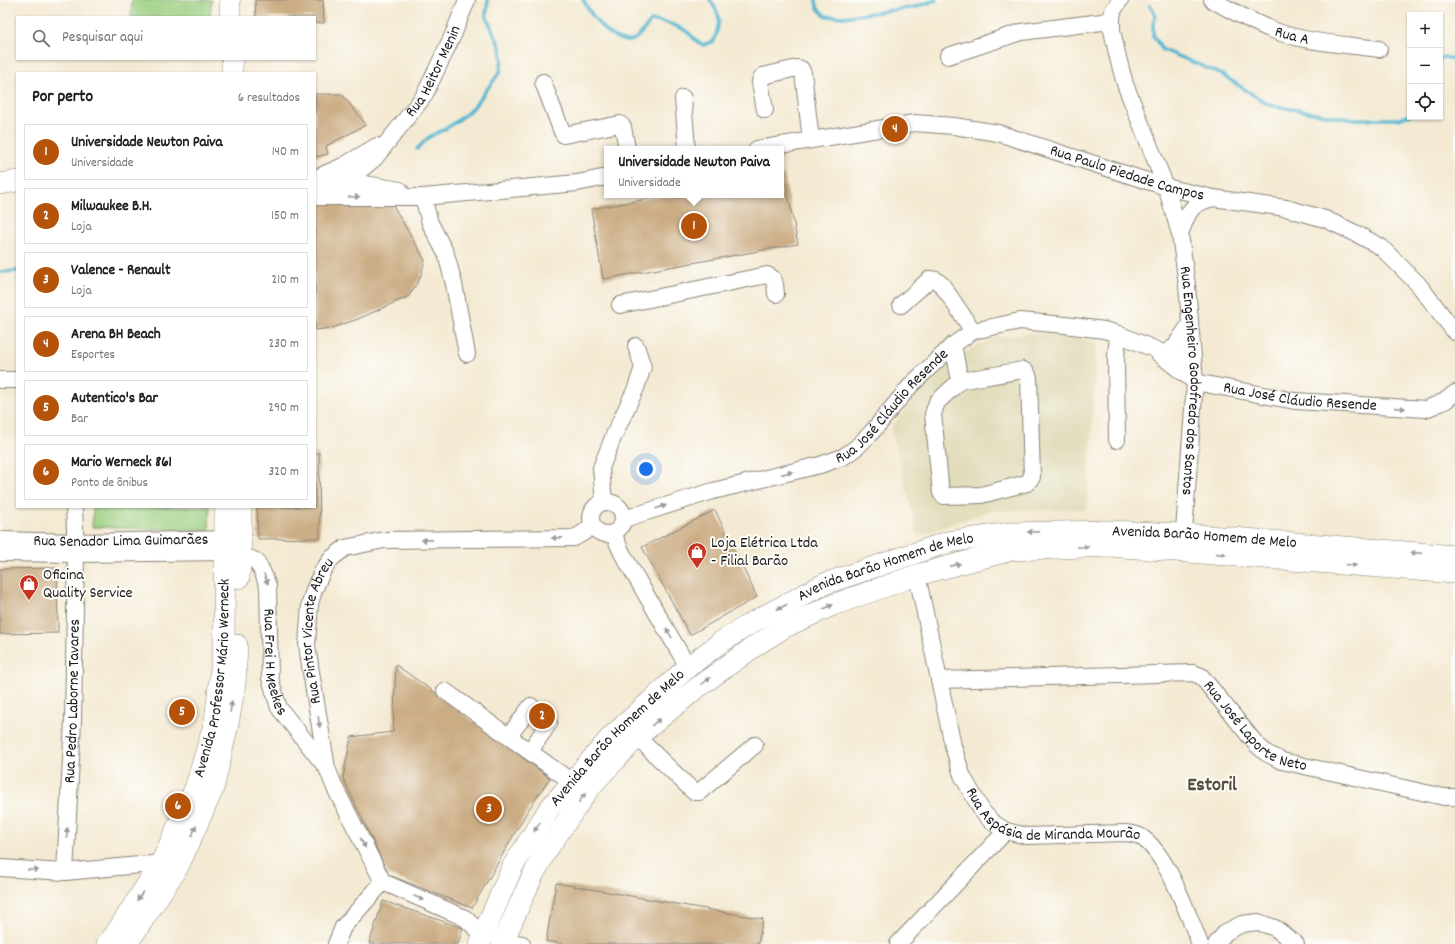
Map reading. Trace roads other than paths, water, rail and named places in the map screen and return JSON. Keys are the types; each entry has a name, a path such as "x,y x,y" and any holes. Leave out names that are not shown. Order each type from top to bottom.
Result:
{"main road":[{"path":"230,0 230,16"},
{"path":"232,60 232,72"},
{"path":"0,184 16,181"},
{"name":"Avenida Professor Mário Werneck","path":"225,508 233,546"},
{"name":"Avenida Professor Mário Werneck","path":"127,944 169,865 196,786 215,721 233,546 241,508"},
{"name":"Avenida Barão Homem de Melo","path":"498,942 492,914 513,866 549,809 610,738 688,667 721,642 753,622 824,584 948,542 1010,533 1106,531 1183,543 1455,573"},
{"path":"917,575 928,551 948,542"},
{"name":"Avenida Barão Homem de Melo","path":"498,942 520,904 546,851 564,823 590,787 637,738 728,664 785,627 833,605 917,575 1011,550 1183,543 1455,556"},
{"path":"676,706 688,667"},
{"name":"Avenida Professor Mário Werneck","path":"107,944 169,865"},
{"path":"492,914 520,904"}],"street":[{"name":"Rua Engenheiro Godofredo dos Santos","path":"1120,0 1107,21 1112,30 1125,84 1166,187 1180,234 1187,285 1195,382 1183,543"},
{"name":"Rua A","path":"1212,0 1270,29 1293,36 1313,41 1379,49"},
{"name":"Rua Heitor Menin","path":"316,193 336,188 347,181 375,158 392,137 424,96 453,35 466,1"},
{"path":"948,56 1021,32 1107,21"},
{"path":"765,110 761,78 763,76 797,68 801,70 803,73 811,140"},
{"path":"543,82 564,135 620,124 623,127 626,146"},
{"path":"683,98 687,146"},
{"name":"Rua Paulo Piedade Campos","path":"775,146 914,123 954,126 998,133 1166,187 1213,198 1286,208 1325,219 1381,247 1418,284 1455,332"},
{"name":"Rua Heitor Menin","path":"316,179 345,165 392,137"},
{"path":"375,158 375,174 396,188"},
{"path":"316,197 423,197 577,183 604,178"},
{"path":"316,179 347,181 396,188 423,197"},
{"path":"423,197 430,223 446,254 454,284 467,354"},
{"path":"1180,234 1191,209 1201,201 1213,198"},
{"path":"620,305 767,275 772,276 775,280 776,294"},
{"path":"901,305 930,279 936,280 942,285 973,331"},
{"name":"Rua José Cláudio Resende","path":"624,518 713,492 820,465 843,456 857,447 871,433 911,385 952,345 973,331 1020,321 1065,324 1104,330 1118,334 1160,352 1193,357"},
{"path":"1160,352 1175,346 1190,324"},
{"path":"1117,440 1116,357 1118,334"},
{"path":"952,345 960,381"},
{"path":"604,502 601,468 614,435 636,388 643,367 636,346"},
{"name":"Rua José Cláudio Resende","path":"1160,352 1195,382 1295,401 1426,409 1445,401 1455,393"},
{"path":"1022,370 1027,373 1029,378 1032,476 1027,483 981,495 949,496 941,493 933,414 937,402 960,381 1022,370"},
{"path":"0,380 16,380"},
{"path":"604,502 610,502 619,507 624,518 622,525 618,530 613,533 605,534 595,530 592,526 591,517 595,507 604,502"},
{"name":"Rua Pedro Laborne Tavares","path":"65,872 72,721 76,548 74,508"},
{"name":"Rua Pintor Vicente Abreu","path":"383,882 335,788 327,768 308,645 310,604 323,570 332,558 345,548 384,540 574,538 583,534 592,526"},
{"path":"613,533 622,553 688,667"},
{"name":"Rua Senador Lima Guimarães","path":"0,540 76,548"},
{"name":"Rua Senador Lima Guimarães","path":"0,553 76,548 233,546"},
{"name":"Rua Frei H Meekes","path":"233,546 256,561 268,586 270,678 279,708 327,768"},
{"name":"Rua Aspásia de Miranda Mourão","path":"917,575 953,746 962,775 982,811 992,822 1006,831 1027,836 1126,833 1140,836 1153,848 1166,866 1197,938"},
{"name":"Rua José Laporte Neto","path":"939,680 1193,673 1201,676 1256,744 1266,753 1282,761 1444,797 1455,797"},
{"path":"445,691 572,782"},
{"path":"509,736 531,706"},
{"path":"530,751 549,723"},
{"path":"637,738 694,792 699,792 755,744"},
{"path":"898,944 1006,831"},
{"path":"0,868 65,872 169,865"},
{"path":"336,944 344,927 383,882 465,918 498,942"},
{"path":"465,918 492,914"},
{"path":"1197,938 1220,934 1242,924 1258,922 1275,928 1296,944"},
{"path":"1216,944 1226,932"}],"waterway":[{"path":"417,149 429,137 447,128 473,108 500,72 502,58 500,47 486,16 488,0"},
{"path":"583,0 602,27 607,32 619,39 626,41 634,40 651,21 656,21 682,29 697,42 703,45 714,41 719,24 717,11 710,0"},
{"path":"816,0 817,7 825,16 843,17 915,7 936,0"},
{"path":"1150,6 1155,16 1153,36 1163,50 1221,74 1269,105 1349,119 1399,119 1407,116"},
{"path":"1443,57 1455,59"},
{"path":"0,272 16,271"}],"place":[{"name":"Arena BH Beach","path":"895,129"},
{"name":"Universidade Newton Paiva","path":"694,226"},
{"name":"Loja Elétrica Ltda - Filial Barão","path":"697,569"},
{"name":"Oficina Quality Service","path":"29,601"},
{"name":"Autentico's Bar","path":"182,712"},
{"name":"Milwaukee B.H.","path":"542,716"},
{"name":"Mario Werneck 861","path":"178,806"},
{"name":"Valence - Renault","path":"489,809"}],"district":[{"name":"Estoril","path":"1212,786"}]}
